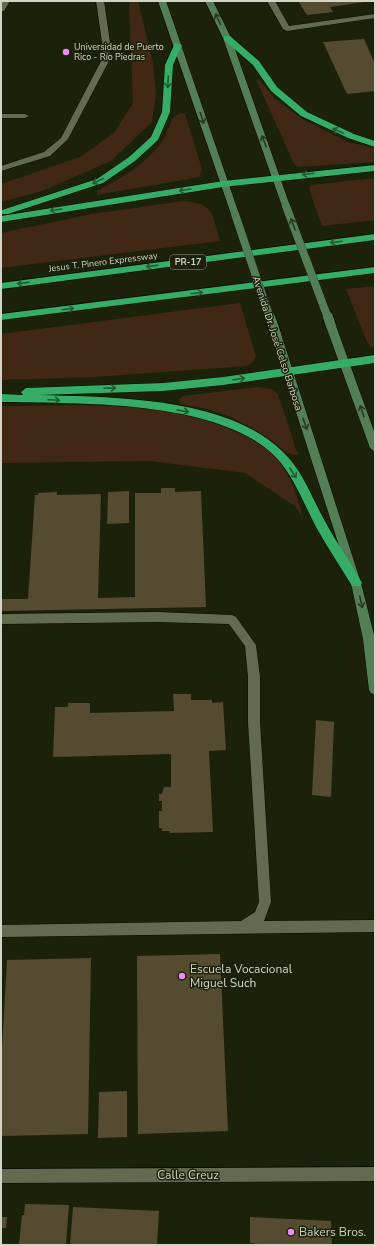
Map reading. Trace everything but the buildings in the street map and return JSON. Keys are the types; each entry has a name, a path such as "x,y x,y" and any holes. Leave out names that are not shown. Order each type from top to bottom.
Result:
{"highway":[{"path":"227,38 256,63 274,89 304,114 351,136 375,144"},
{"path":"1,214 100,181 132,159 154,138 166,112 169,64 178,45"},
{"path":"1,219 223,184 375,168"},
{"name":"Jesus T. Pinero Expressway","path":"1,286 375,237"},
{"path":"1,317 375,270"},
{"path":"1,393 163,387 223,381 375,359"},
{"path":"1,398 159,406 193,412 244,430 278,452 292,470 306,493 316,518 356,583"}],"main road":[{"name":"Avenida Dr. José Celso Barbosa","path":"162,1 178,45 223,184 235,214 276,334 356,583 369,639 375,690"},
{"path":"209,1 227,38 286,206 346,363 375,448"}],"street":[{"path":"1,9 6,1"},
{"path":"1,168 47,154 64,140 105,62 106,42 100,1"},
{"path":"271,1 287,29 375,16"},
{"path":"1,116 25,116"},
{"path":"1,619 157,617 232,620 250,645 254,677 254,722 265,902 260,916 244,928"},
{"path":"1,931 375,926"},
{"name":"Calle Creuz","path":"1,1176 375,1174"}],"shaded area":[{"path":"129,1 138,1 153,63 156,94 152,122 111,161 42,191 1,202 1,184 80,157 114,133 133,103"},
{"path":"256,79 260,81 275,99 302,119 348,142 375,148 375,162 298,167 294,164"},
{"path":"178,114 185,114 202,169 199,177 97,195 97,191 120,179 151,155 163,140 172,120"},
{"path":"375,178 375,220 322,226 309,189 311,185"},
{"path":"183,201 201,204 207,208 213,217 220,241 1,268 1,233 92,214"},
{"path":"375,286 375,346 371,347 367,342 346,289"},
{"path":"240,303 256,356 253,362 247,366 94,377 1,380 1,334"},
{"path":"258,387 272,389 278,394 298,455 287,453 260,433 229,416 195,406 181,404 179,400 183,396"},
{"path":"1,406 122,406 181,414 210,422 247,437 272,453 292,483 301,510 302,518 296,507 245,473 149,461 1,463"}],"place":[{"name":"Universidad de Puerto Rico - Río Piedras","path":"66,52"},
{"name":"Escuela Vocacional Miguel Such","path":"182,976"},
{"name":"Bakers Bros.","path":"291,1232"}]}
